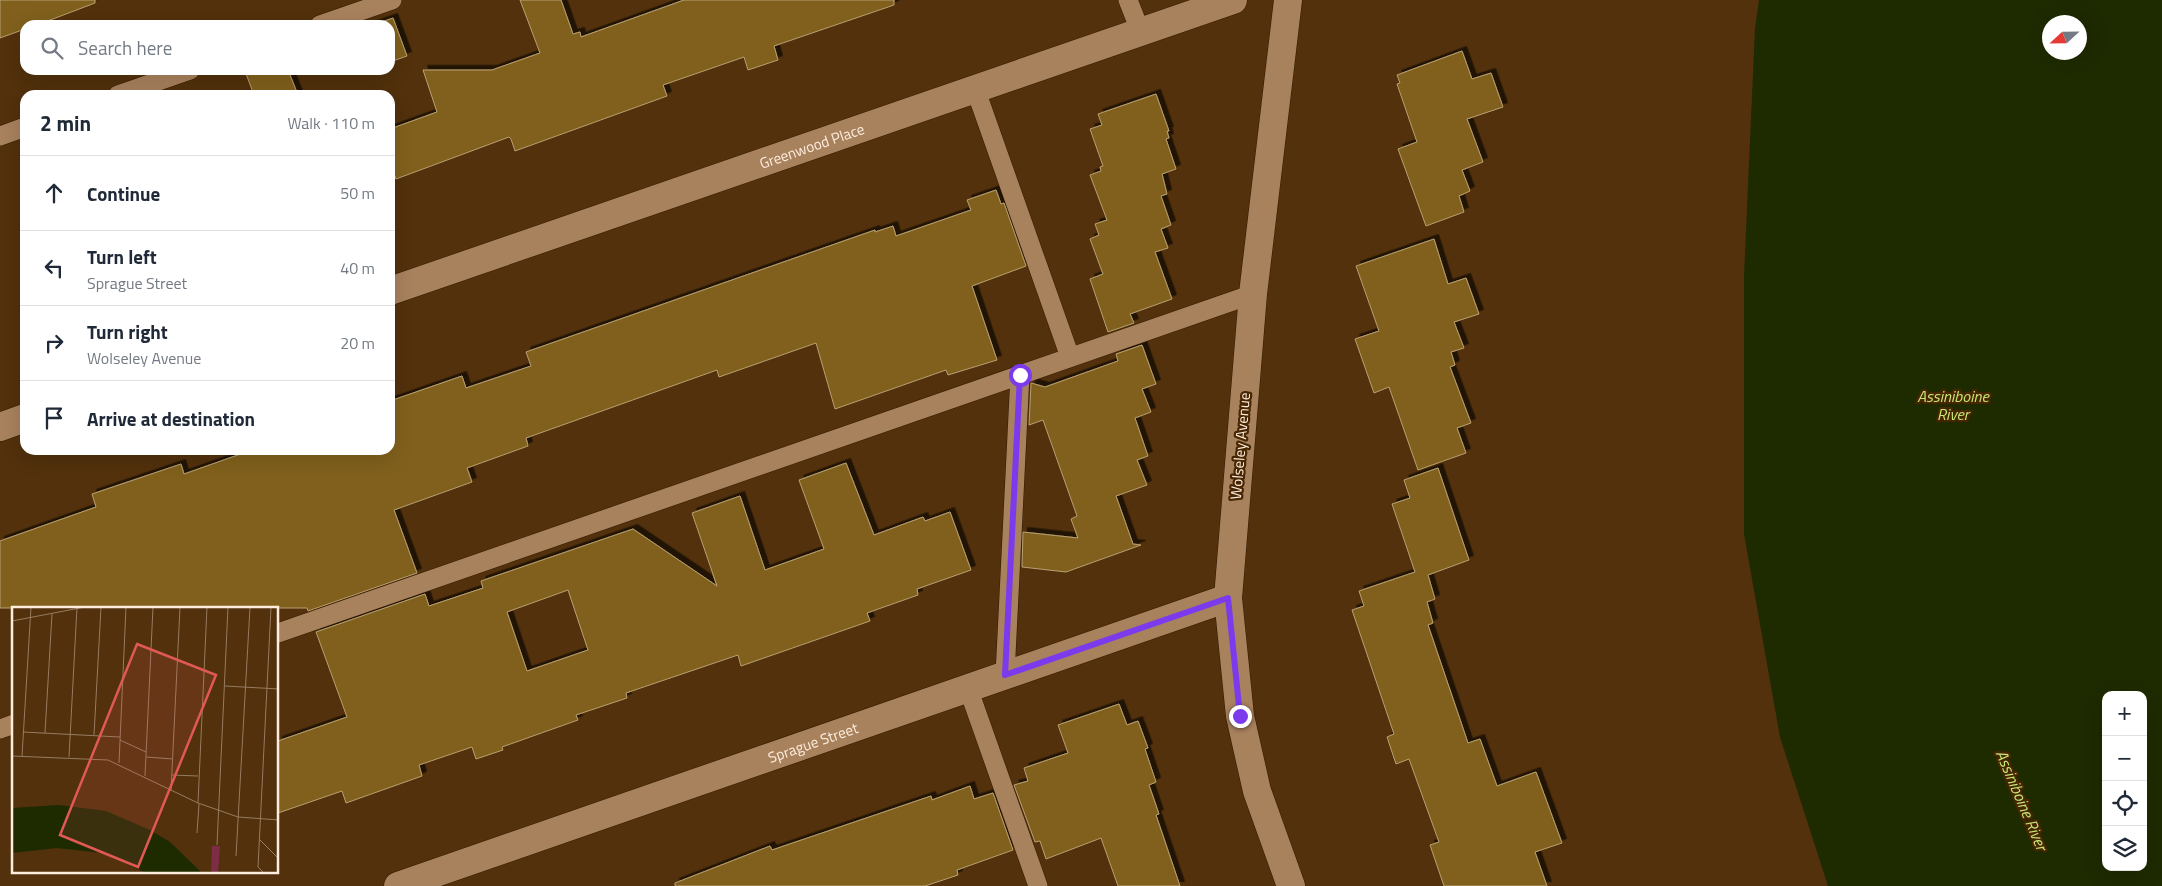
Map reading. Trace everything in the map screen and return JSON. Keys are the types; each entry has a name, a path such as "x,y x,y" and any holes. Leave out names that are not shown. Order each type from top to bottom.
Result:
{"street":[{"name":"Greenwood Place","path":"395,289 1233,0"},
{"name":"Wolseley Avenue","path":"1288,0 1253,294 1228,598 1240,716 1257,790 1291,886"},
{"path":"0,427 20,420"},
{"name":"Sprague Street","path":"398,886 1228,598"}],"lane":[{"path":"334,20 392,0"},
{"path":"1128,0 1140,33"},
{"path":"132,90 176,75"},
{"path":"975,88 1070,357"},
{"path":"0,136 20,129"},
{"path":"279,633 1253,294"},
{"path":"1005,675 1020,375"},
{"path":"968,688 1038,886"},
{"path":"0,729 12,725"}],"water":[{"name":"Assiniboine River","path":"1759,0 2162,0 2162,886 1828,886 1780,737 1744,534 1744,276 1755,28"}],"building":[{"path":"0,0 95,0 95,3 50,20 20,20 20,31 0,38"},
{"path":"520,0 561,0 573,34 580,32 581,37 684,0 894,0 894,5 774,46 778,60 748,70 744,57 663,85 667,96 515,151 509,137 396,179 395,127 437,112 423,70 492,70 540,53"},
{"path":"395,23 407,56 395,60"},
{"path":"1462,51 1472,79 1491,73 1503,107 1467,119 1483,162 1462,170 1470,191 1459,196 1464,212 1426,226 1398,149 1417,142 1397,84 1400,83 1397,75"},
{"path":"246,75 290,75 296,90 252,90"},
{"path":"1156,94 1169,131 1167,131 1169,138 1166,139 1176,169 1162,174 1167,194 1161,196 1171,225 1161,229 1168,248 1155,252 1172,299 1130,314 1134,323 1108,332 1090,279 1103,274 1090,239 1099,235 1095,224 1107,220 1090,175 1101,171 1100,167 1103,166 1090,129 1102,125 1098,114"},
{"path":"996,190 1001,204 1004,203 1026,266 972,286 997,360 948,375 946,370 835,409 816,343 719,377 717,370 526,438 528,446 467,468 472,482 394,510 417,573 308,611 307,608 279,607 0,608 0,541 96,507 92,494 181,464 184,474 238,455 395,455 395,399 462,376 466,388 531,366 526,352 875,230 875,232 893,226 896,236 971,210 967,200"},
{"path":"1434,239 1448,284 1466,278 1479,314 1454,322 1464,348 1451,352 1455,365 1450,367 1471,423 1457,428 1466,453 1418,470 1389,387 1374,393 1355,339 1379,331 1356,266"},
{"path":"1142,345 1156,384 1142,389 1151,412 1135,418 1148,456 1137,460 1147,485 1116,496 1133,544 1141,545 1066,572 1022,567 1023,532 1078,538 1071,519 1077,516 1043,420 1029,425 1031,383 1045,387 1118,361 1116,354"},
{"path":"846,463 874,535 923,517 925,521 950,512 971,570 917,589 918,595 867,613 870,621 741,666 738,655 626,693 627,698 576,715 578,720 502,747 503,750 476,759 472,747 419,765 422,776 346,803 342,791 279,813 279,741 347,717 316,632 425,594 429,606 483,588 481,581 633,529 717,586 692,513 740,496 765,570 824,549 799,480","holes":["568,590 588,650 527,671 507,612"]},
{"path":"1438,468 1469,560 1428,575 1435,599 1427,602 1433,623 1428,625 1468,743 1480,739 1497,786 1536,772 1562,843 1535,852 1547,886 1444,886 1430,845 1439,842 1409,759 1396,764 1387,737 1394,734 1352,610 1364,606 1359,591 1415,572 1392,504 1410,498 1404,480"},
{"path":"1119,704 1127,725 1138,721 1148,748 1145,749 1156,782 1149,785 1159,814 1156,815 1180,886 1118,886 1101,838 1046,859 1040,841 1035,842 1014,785 1028,781 1024,768 1068,753 1058,725"},
{"path":"970,786 974,799 993,793 1013,850 957,870 958,875 925,886 675,886 675,883 770,846 772,850 931,796 932,800"}],"route":[{"path":"1020,375 1010,613 1005,675 1228,598 1240,716"}]}
